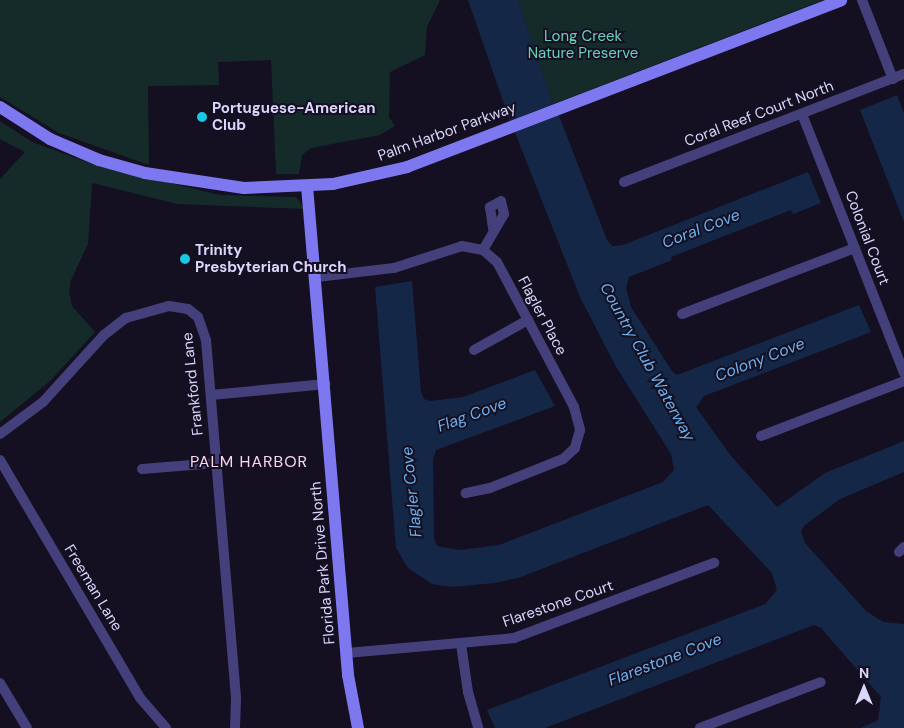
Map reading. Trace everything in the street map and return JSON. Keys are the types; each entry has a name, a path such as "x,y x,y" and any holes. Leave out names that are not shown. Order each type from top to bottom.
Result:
{"street":[{"name":"Palm Harbor Parkway","path":"0,107 30,128 77,152 145,173 220,186 307,186 388,173 842,0"},
{"path":"862,0 893,79"},
{"name":"Coral Reef Court North","path":"624,182 904,74"},
{"name":"Colonial Court","path":"802,114 904,373"},
{"name":"Florida Park Drive North","path":"307,186 347,653 358,728"},
{"path":"316,277 394,268 458,247 483,250 493,228"},
{"path":"682,314 855,248"},
{"name":"Flagler Place","path":"466,493 490,488 557,462 572,452 578,442 580,424 577,413 497,262 483,250"},
{"name":"Frankford Lane","path":"0,434 43,402 116,325 131,315 158,306 184,308 200,319 206,340 211,394 236,699 235,728"},
{"path":"474,350 528,320"},
{"path":"761,436 904,381"},
{"path":"211,394 325,384"},
{"name":"Freeman Lane","path":"0,460 141,699 166,728"},
{"path":"142,469 216,463"},
{"name":"Flarestone Court","path":"347,653 460,644 522,636 714,563"},
{"path":"460,644 468,692 478,728"},
{"path":"700,728 821,682"},
{"path":"0,683 27,728"}],"green space":[{"path":"0,0 440,0 427,27 425,55 390,72 389,117 395,126 380,135 311,148 302,155 299,174 276,174 271,60 218,62 219,85 148,86 149,165 59,133 0,97"},
{"name":"Long Creek Nature Preserve","path":"518,0 823,0 553,104"},
{"path":"0,121 32,142 95,165 220,195 296,197 305,209 178,204 92,183 88,244 71,280 69,292 72,306 95,332 50,381 0,422 0,179 25,152 0,139"}],"water":[{"path":"468,0 518,0 553,104 510,121"},
{"path":"897,95 904,113 904,222 860,110"},
{"path":"558,113 607,240 612,246 623,245 808,172 821,203 793,214 791,210 671,257 672,260 629,277 626,288 631,307 672,371 677,375 859,305 871,332 704,396 696,407 731,456 777,507 825,473 904,441 904,472 840,499 805,525 801,531 805,543 866,611 883,622 904,624 904,728 861,728 878,720 881,697 821,628 814,625 545,728 495,728 487,710 765,604 777,590 772,573 708,505 518,578 494,583 452,587 432,584 408,568 396,548 375,287 412,281 421,392 424,399 430,401 463,397 535,370 555,406 436,450 433,460 434,538 437,546 459,550 499,545 663,482 674,470 671,454 615,365 580,297 514,130"}],"place":[{"name":"Portuguese-American Club","path":"202,117"},
{"name":"Trinity Presbyterian Church","path":"185,259"}],"district":[{"name":"PALM HARBOR","path":"249,462"}],"water label":[{"name":"Coral Cove","path":"701,229"},
{"name":"Colony Cove","path":"760,360"},
{"name":"Country Club Waterway","path":"647,362"},
{"name":"Flag Cove","path":"472,415"},
{"name":"Flagler Cove","path":"412,492"},
{"name":"Flarestone Cove","path":"665,660"}]}
